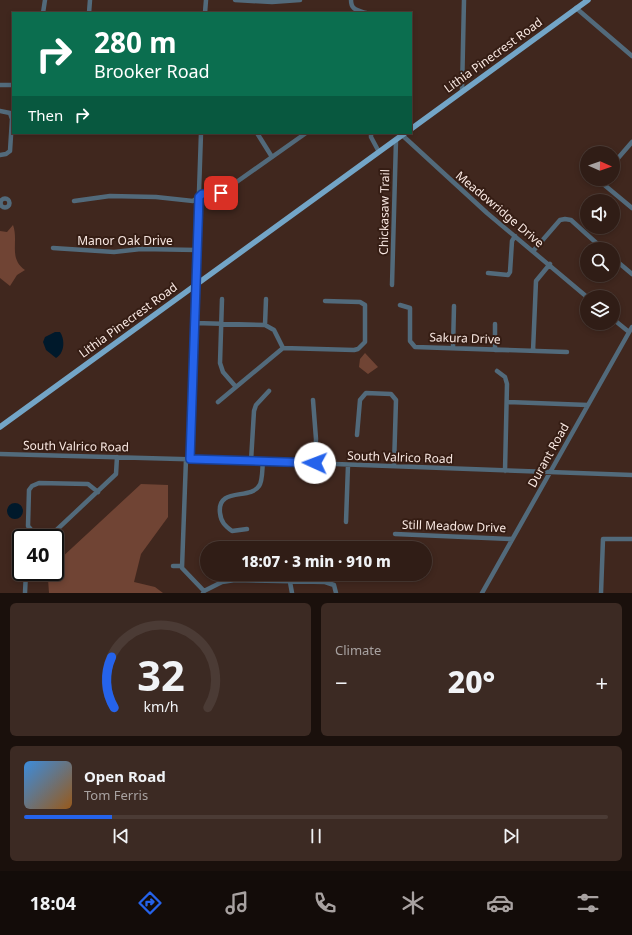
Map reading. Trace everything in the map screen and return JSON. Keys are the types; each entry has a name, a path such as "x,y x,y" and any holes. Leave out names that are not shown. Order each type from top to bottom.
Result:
{"main road":[{"name":"Lithia Pinecrest Road","path":"412,127 588,0"},
{"name":"Lithia Pinecrest Road","path":"0,427 404,134"}],"street":[{"path":"44,12 45,0"},
{"path":"89,12 90,0"},
{"path":"205,12 206,0"},
{"path":"235,0 300,0"},
{"path":"351,0 351,6 353,9 363,12"},
{"path":"462,92 464,0"},
{"path":"576,8 632,56"},
{"path":"0,85 12,85"},
{"path":"0,111 10,113 12,119 10,151 6,154 0,155"},
{"path":"201,134 195,323 182,566 183,572 203,592 222,582 235,580 329,583 334,584 336,593"},
{"path":"258,134 272,157"},
{"path":"74,201 110,196 156,197 193,201 202,194 221,193 305,134"},
{"path":"371,134 371,137 379,152"},
{"name":"Meadowridge Drive","path":"404,134 442,173 580,290"},
{"name":"Chickasaw Trail","path":"392,285 396,140"},
{"path":"620,156 632,142"},
{"path":"606,186 632,208"},
{"path":"534,250 560,220 565,219 571,220 595,242"},
{"path":"488,272 508,275 510,272 512,241 515,236"},
{"name":"Manor Oak Drive","path":"52,248 114,252 141,249 197,250"},
{"path":"533,351 536,281 550,264"},
{"path":"620,264 632,274"},
{"path":"222,299 220,363 223,372 236,387"},
{"path":"265,325 266,299"},
{"path":"218,402 283,348 358,350 365,342 365,305 360,302 325,301"},
{"name":"Sakura Drive","path":"400,305 407,306 411,312 412,345 415,347 567,352"},
{"path":"453,348 454,306"},
{"path":"195,323 265,325 274,330 283,348"},
{"path":"495,324 495,350"},
{"path":"620,325 629,332"},
{"name":"Durant Road","path":"482,593 632,327"},
{"path":"497,371 505,377 507,402 505,470"},
{"path":"251,461 254,411 256,405 269,391"},
{"path":"357,435 360,400 366,393 391,394 396,400 394,466"},
{"path":"313,400 316,439 315,463"},
{"path":"507,402 588,405"},
{"name":"South Valrico Road","path":"0,454 315,463 632,475"},
{"path":"58,529 116,474 117,457"},
{"path":"247,528 232,530 225,525 220,518 219,509 225,499 233,494 248,493 256,490 260,485 263,462"},
{"path":"346,522 348,465"},
{"path":"30,529 28,526 29,490 32,486 39,483 88,484 98,492"},
{"name":"Still Meadow Drive","path":"395,534 512,539"},
{"path":"601,593 603,539 632,540"},
{"path":"172,566 182,566"},
{"path":"25,593 26,581"},
{"path":"290,582 292,593"}],"shaded area":[{"path":"13,225 15,231 15,255 20,265 25,270 17,275 10,286 0,278 0,231 7,232"},
{"path":"365,353 378,367 368,374 359,367 360,359"},
{"path":"141,484 168,485 168,517 141,554 134,582 155,587 163,593 49,593 48,581 64,581 64,555"}],"water":[{"path":"55,332 60,332 63,338 63,349 56,358 46,350 43,342 45,337"},
{"path":"15,503 21,505 23,511 21,517 15,519 9,517 7,511 9,505"}],"route":[{"path":"221,193 202,194 199,197 190,459 315,463"}]}
